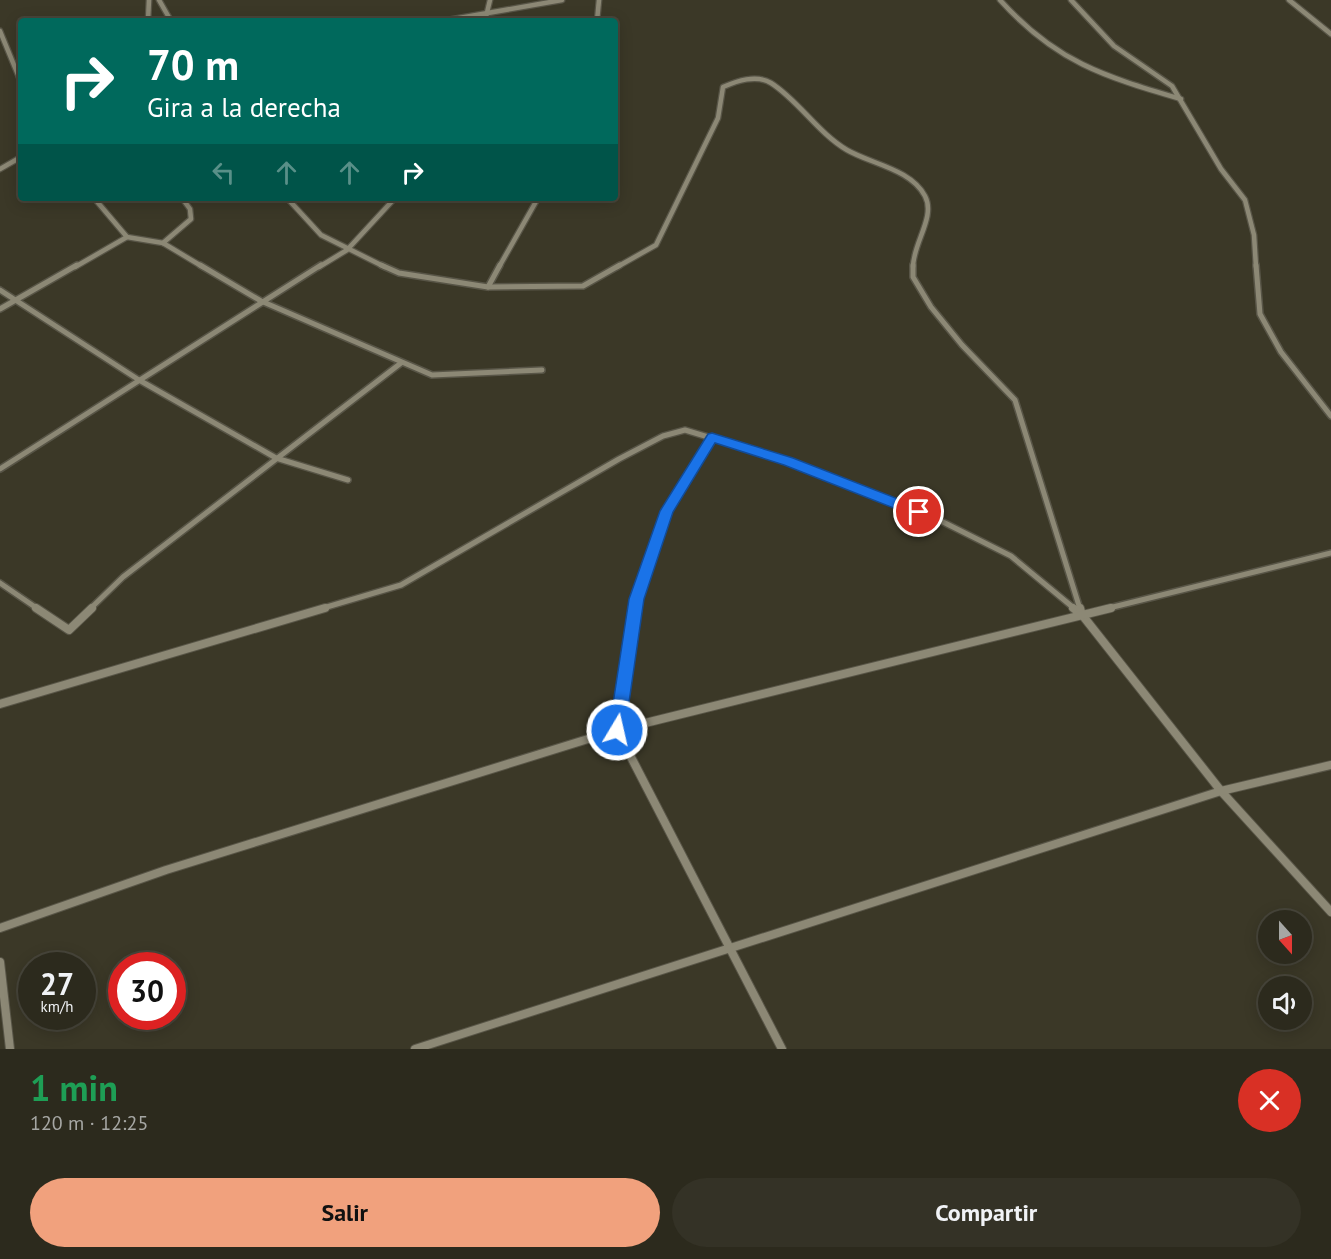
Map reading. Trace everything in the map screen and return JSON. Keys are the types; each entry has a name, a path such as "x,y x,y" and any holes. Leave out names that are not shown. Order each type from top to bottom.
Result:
{"street":[{"path":"148,18 149,0"},
{"path":"159,0 169,18"},
{"path":"486,18 490,0"},
{"path":"464,18 562,0"},
{"path":"597,18 599,0"},
{"path":"1000,0 1023,28 1050,50 1102,76 1182,99"},
{"path":"1071,0 1088,21 1114,46 1172,86 1182,99 1221,169 1245,200 1254,236 1260,314 1281,352 1331,416"},
{"path":"1289,0 1331,34"},
{"path":"0,31 18,75"},
{"path":"290,201 321,235 347,250 399,273 488,287 583,286 656,245 718,118 723,87 743,78 770,82 832,140 908,179 925,196 929,214 914,253 913,277 931,307 962,345 1015,400 1083,616"},
{"path":"0,169 18,159"},
{"path":"97,201 127,237"},
{"path":"163,243 191,219 190,209 184,201"},
{"path":"0,469 261,301 347,250 392,201"},
{"path":"488,287 536,201"},
{"path":"0,309 127,237 163,243 261,301 432,375 542,370"},
{"path":"0,290 140,380 276,458 348,480"},
{"path":"0,583 69,630 123,577 401,363"},
{"path":"0,704 401,585 663,436 685,430 788,461 941,521 1011,556 1083,616 1221,790 1331,912"},
{"path":"712,437 666,511 636,599 617,730 782,1049"},
{"path":"0,928 166,870 617,730 1331,553"},
{"path":"415,1049 1221,790 1331,765"},
{"path":"0,962 10,1049"}],"route":[{"path":"617,730 636,599 666,511 712,437 788,461 919,512"}]}
